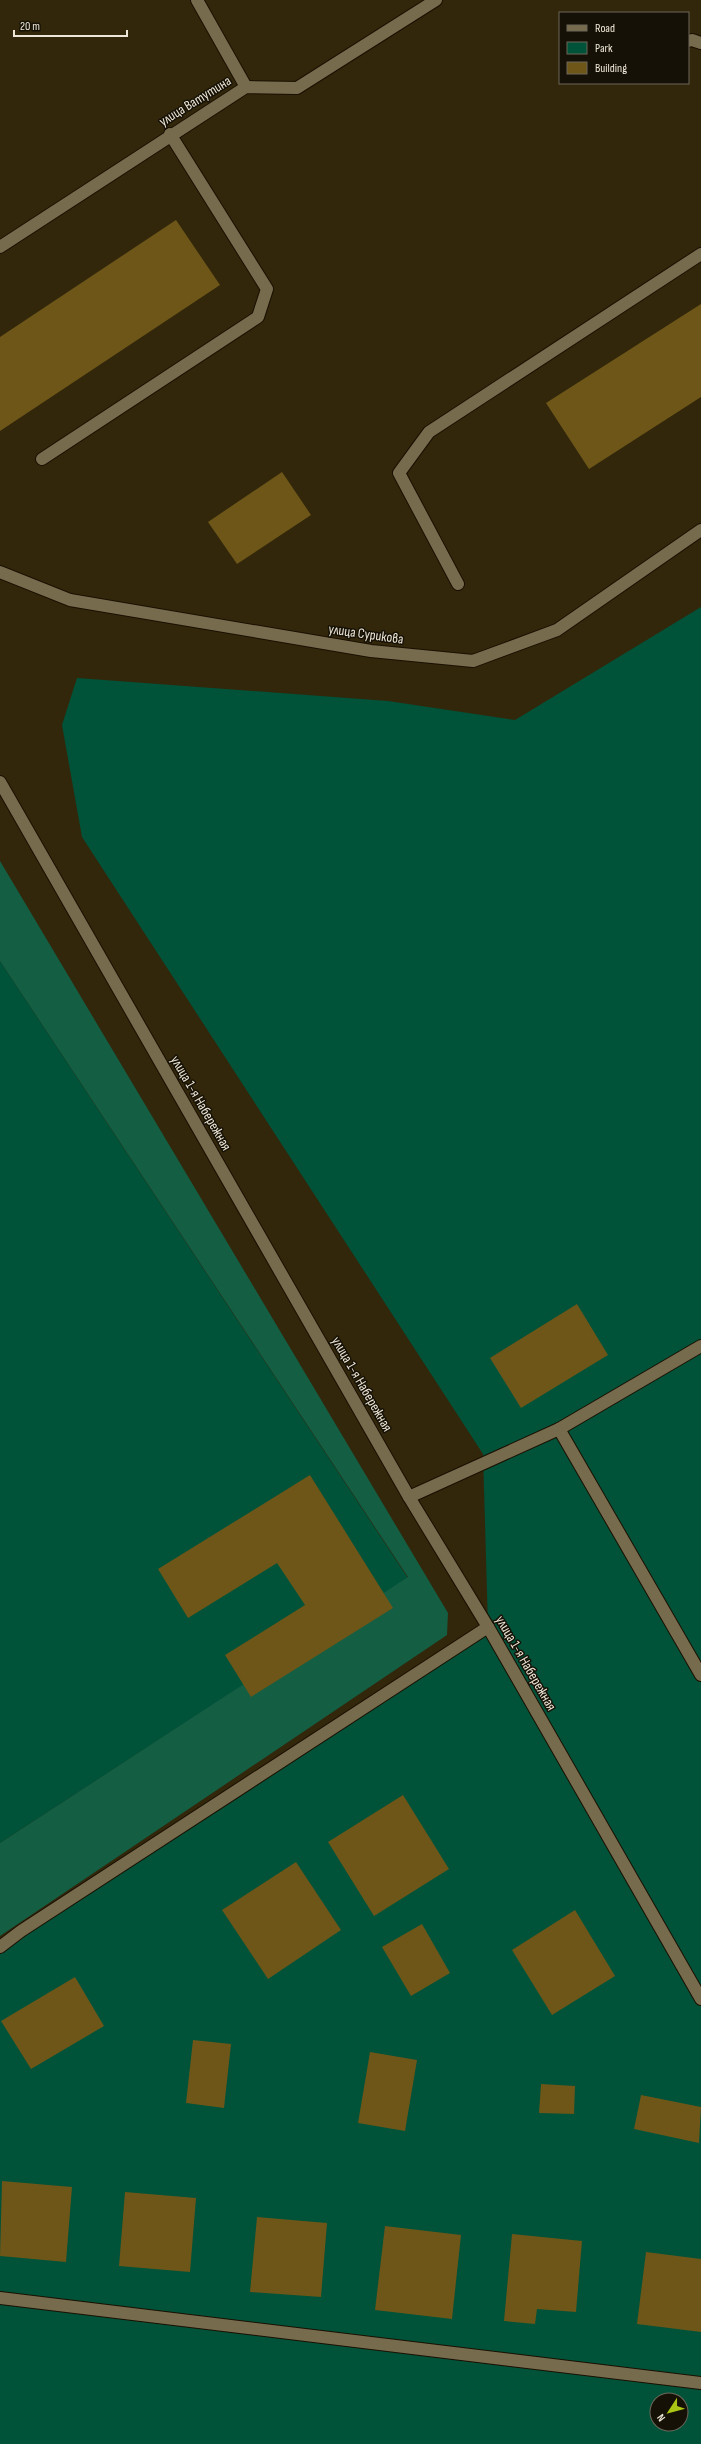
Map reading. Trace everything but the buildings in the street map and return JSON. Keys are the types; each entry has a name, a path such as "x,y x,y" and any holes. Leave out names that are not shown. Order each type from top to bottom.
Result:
{"street":[{"path":"196,0 246,87"},
{"name":"улица Ватутина","path":"0,247 170,134 246,87 297,88 436,0"},
{"path":"689,41 692,40 701,43"},
{"path":"42,459 258,317 267,289 170,134"},
{"path":"458,584 399,473 403,467 429,432 701,254"},
{"name":"улица Сурикова","path":"0,572 70,600 371,651 473,661 557,630 701,530"},
{"name":"улица 1-я Набережная","path":"0,782 409,1497 488,1627 701,1999"},
{"path":"409,1497 559,1429 701,1346"},
{"path":"559,1429 701,1675"},
{"path":"0,1947 488,1627"},
{"path":"0,2298 701,2383"}],"green space":[{"path":"701,607 701,2444 0,2444 0,1947 488,1627 483,1454 82,837 62,725 77,678 388,701 515,720"},
{"path":"0,861 448,1613 447,1635 0,1936 0,1843 408,1577 0,961"},
{"path":"0,961 408,1578 0,1843"}]}
